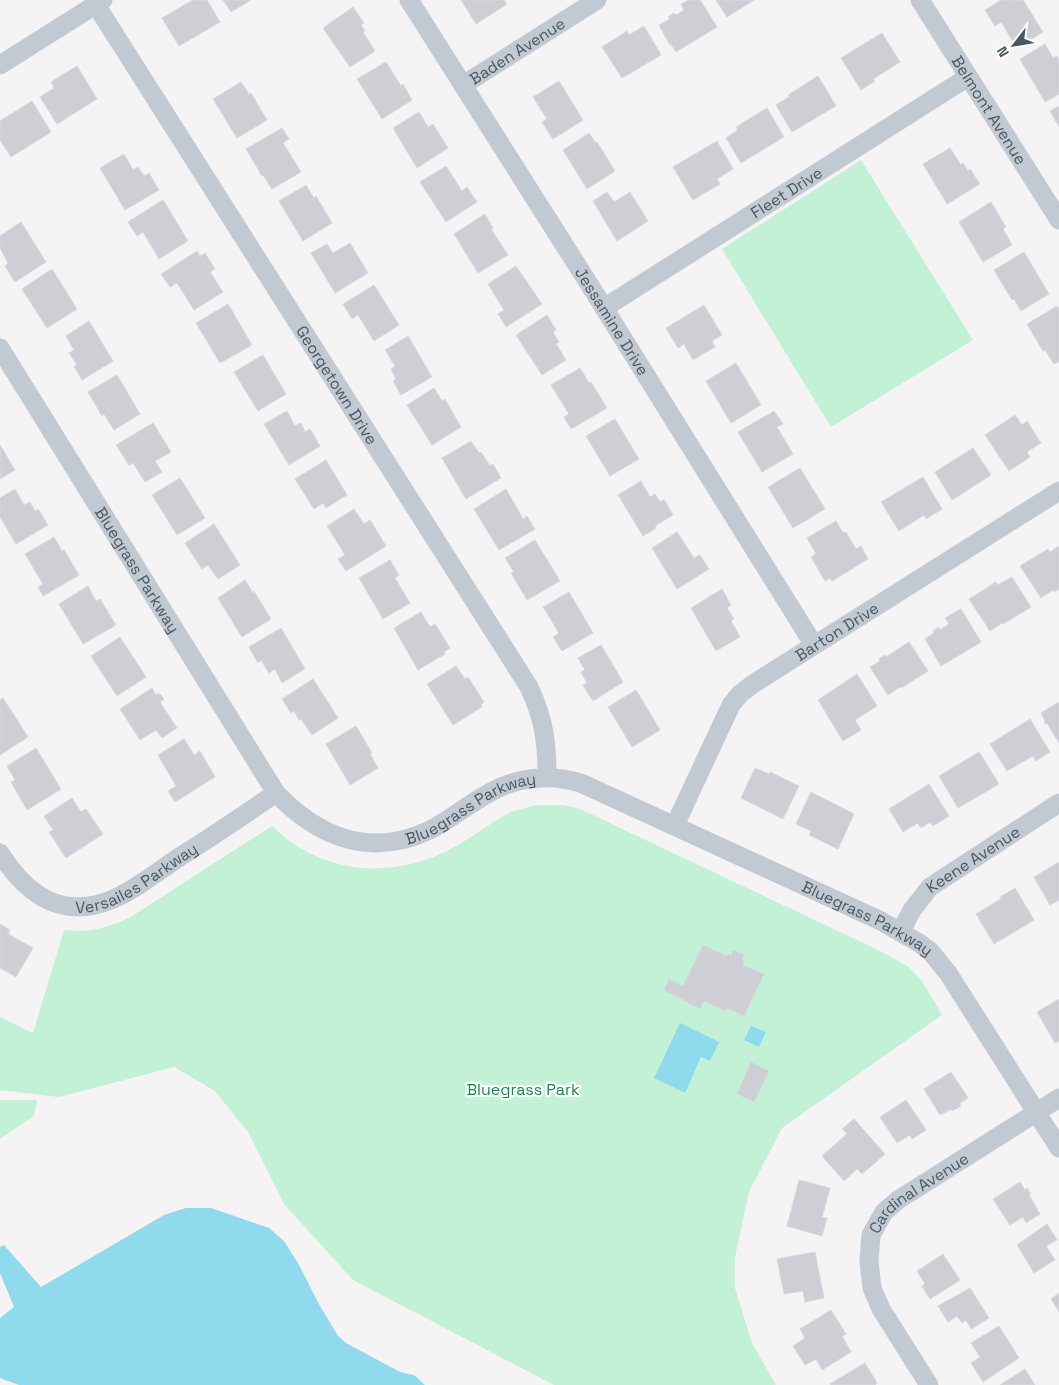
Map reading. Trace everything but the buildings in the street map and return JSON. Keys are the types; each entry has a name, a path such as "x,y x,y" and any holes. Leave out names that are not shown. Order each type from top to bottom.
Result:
{"street":[{"name":"Jessamine Drive","path":"409,0 814,645"},
{"name":"Baden Avenue","path":"463,85 597,0"},
{"name":"Belmont Avenue","path":"920,0 1059,220"},
{"path":"0,65 99,2"},
{"name":"Georgetown Drive","path":"99,2 529,687 539,709 545,731 547,777"},
{"name":"Fleet Drive","path":"604,308 968,77"},
{"name":"Bluegrass Parkway","path":"0,348 276,793 292,809 330,834 348,840 374,843 392,842 431,829 493,790 516,782 547,777 567,778 583,784 902,931 930,951 948,973 1059,1148"},
{"name":"Barton Drive","path":"675,825 731,705 740,694 814,645 1059,491"},
{"name":"Versailes Parkway","path":"0,853 28,888 57,904 72,907 89,906 110,900 136,886 276,793"},
{"name":"Keene Avenue","path":"902,931 912,910 930,887 1059,803"},
{"name":"Cardinal Avenue","path":"928,1385 880,1309 872,1288 869,1261 871,1235 884,1212 898,1200 1059,1098"}],"green space":[{"path":"861,160 973,340 831,427 722,249"},
{"name":"Bluegrass Park","path":"537,805 564,805 580,809 878,950 909,967 922,981 942,1015 782,1128 749,1192 735,1257 735,1288 752,1343 776,1385 554,1385 353,1280 284,1204 248,1132 215,1091 174,1067 59,1097 0,1090 0,1017 33,1033 64,930 81,931 97,929 129,918 272,826 291,842 312,854 334,863 356,867 380,868 403,866 426,860 457,846 511,812"},
{"path":"0,1100 37,1100 34,1116 0,1139"}],"water":[{"path":"680,1023 719,1042 710,1061 701,1057 685,1093 654,1078"},
{"path":"751,1026 766,1032 759,1047 744,1040"},
{"path":"186,1208 211,1208 269,1228 284,1241 338,1336 346,1343 400,1372 414,1375 425,1385 19,1385 0,1378 0,1318 14,1307 0,1273 0,1247 4,1245 41,1287 164,1215"}]}
